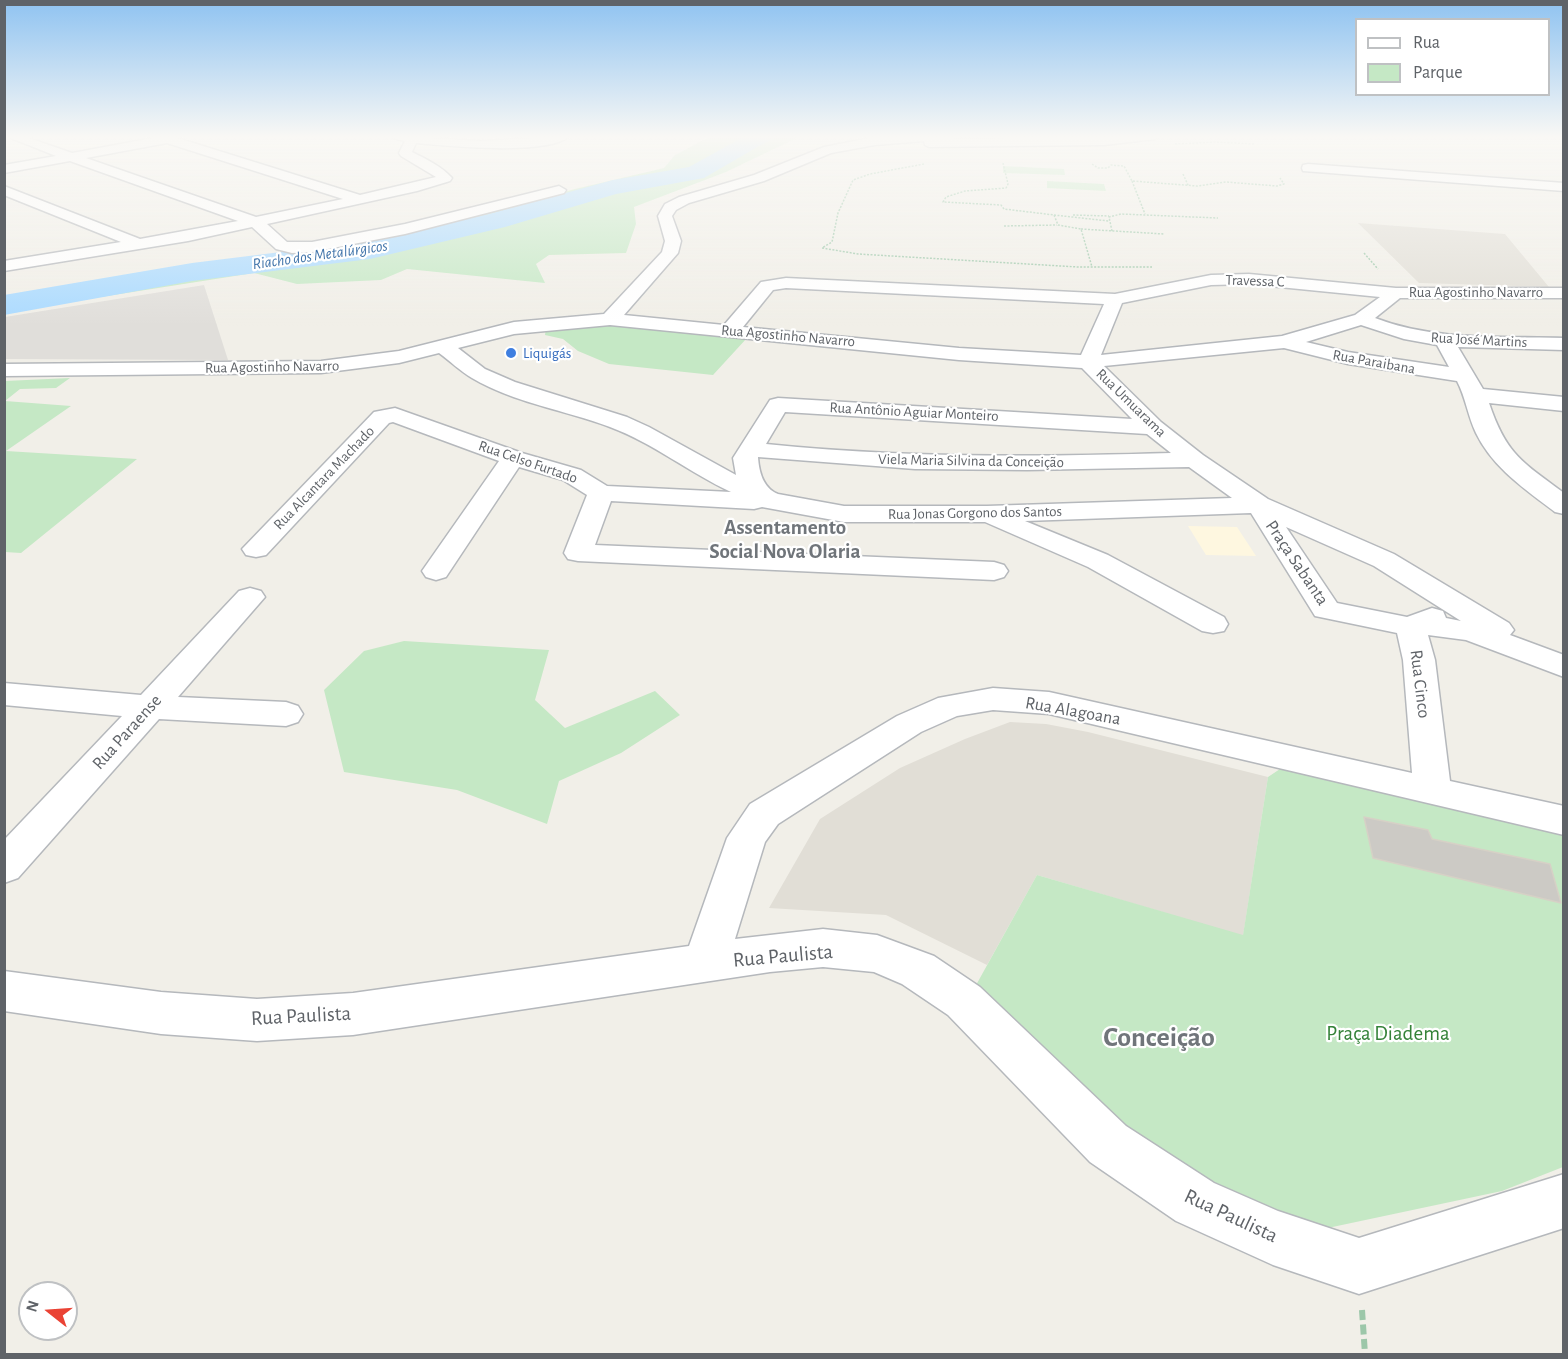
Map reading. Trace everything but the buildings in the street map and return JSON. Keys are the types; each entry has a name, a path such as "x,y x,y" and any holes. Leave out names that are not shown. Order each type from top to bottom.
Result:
{"street":[{"path":"28,199 139,244"},
{"path":"192,199 256,222 282,246 292,248 312,247 405,229 522,199"},
{"path":"610,319 670,253 673,241 665,216 670,207 686,199"},
{"path":"4,266 139,244 361,200"},
{"name":"Travessa C","path":"1114,299 1230,278 1275,280 1396,293"},
{"path":"729,331 767,286 786,283 1114,299"},
{"name":"Rua Agostinho Navarro","path":"4,370 303,369 399,357 514,328 610,319 958,354 1088,362 1284,342 1362,319 1396,293 1563,293"},
{"name":"Rua Umuarama","path":"1114,299 1088,362 1153,427 1194,460 1270,509 1384,560 1435,614 1558,665"},
{"name":"Rua José Martins","path":"1362,319 1393,332 1445,341 1563,344"},
{"path":"1445,341 1469,386 1497,448 1514,468 1563,506"},
{"name":"Rua Paraibana","path":"1284,342 1469,386 1563,404"},
{"name":"Rua Jonas Gorgono dos Santos","path":"441,345 478,373 507,387 619,422 641,432 709,472 765,498 844,514 1270,509"},
{"name":"Rua Antônio Aguiar Monteiro","path":"750,449 778,405 1153,427"},
{"name":"Rua Celso Furtado","path":"395,414 513,458 572,475 601,493 765,498"},
{"name":"Rua Alcantara Machado","path":"256,549 382,417 395,414"},
{"path":"750,449 745,462 750,480 765,498"},
{"name":"Viela Maria Silvina da Conceição","path":"750,449 837,458 1021,464 1194,460"},
{"path":"436,571 513,458"},
{"path":"601,493 578,553 994,571"},
{"path":"1270,509 1298,536 1361,618"},
{"name":"Praça Sabanta","path":"1270,509 1323,607 1330,611 1361,618 1435,614"},
{"path":"987,514 1098,561 1213,624"},
{"path":"1298,536 1435,614 1432,625 1473,632 1558,665"},
{"name":"Rua Paraense","path":"4,867 250,597"},
{"name":"Rua Cinco","path":"1432,790 1419,660 1435,614"},
{"path":"4,694 150,707 286,714"},
{"name":"Rua Alagoana","path":"705,964 747,838 764,814 909,724 950,706 993,699 1049,703 1563,821"},
{"name":"Rua Paulista","path":"4,992 161,1013 257,1020 352,1014 823,948 877,954 918,970 964,1001 1108,1144 1195,1202 1273,1237 1359,1266 1563,1201"}],"path":[{"path":"844,199 838,213 832,243 822,248 858,254 1092,267 1157,268"},
{"path":"945,199 944,202 1000,205 1004,209 1054,215 1144,214 1218,218"},
{"path":"1139,199 1144,214"},
{"path":"1054,215 1058,225"},
{"path":"1073,216 1075,219 1109,221"},
{"path":"1110,216 1112,231"},
{"path":"1004,226 1058,225 1081,229 1164,234"},
{"path":"1081,229 1092,267"},
{"path":"1364,253 1378,273"}],"shaded area":[{"path":"1358,223 1505,234 1549,287 1419,283"},
{"path":"204,285 228,360 5,359 5,317"},
{"path":"1188,526 1237,527 1256,556 1206,555"},
{"path":"1010,722 1046,724 1088,732 1268,777 1243,936 1037,875 987,965 886,915 769,908 820,819 900,768"}],"green space":[{"path":"537,199 654,199 634,207 636,224 626,253 549,255 536,264 545,283 407,269 381,280 297,284 254,273 5,312 5,298 402,236"},
{"path":"606,325 747,338 713,375 609,364 578,351 563,339 545,335 546,328"},
{"path":"70,378 56,388 20,389 5,401 5,381"},
{"path":"5,401 71,406 6,451 137,459 21,553 5,552"},
{"path":"404,641 549,650 535,700 565,728 655,691 680,715 621,753 559,781 547,824 457,790 344,772 324,690 364,651"},
{"name":"Praça Diadema","path":"1283,767 1563,833 1563,1167 1502,1191 1323,1229 1201,1189 970,996 1037,875 1243,935 1268,777"}],"waterway":[{"name":"Riacho dos Metalúrgicos","path":"4,305 192,272 370,250 495,221 570,199"}],"place":[{"name":"Liquigás","path":"511,353"}],"district":[{"name":"Assentamento Social Nova Olaria","path":"785,540"},
{"name":"Conceição","path":"1159,1038"}]}
